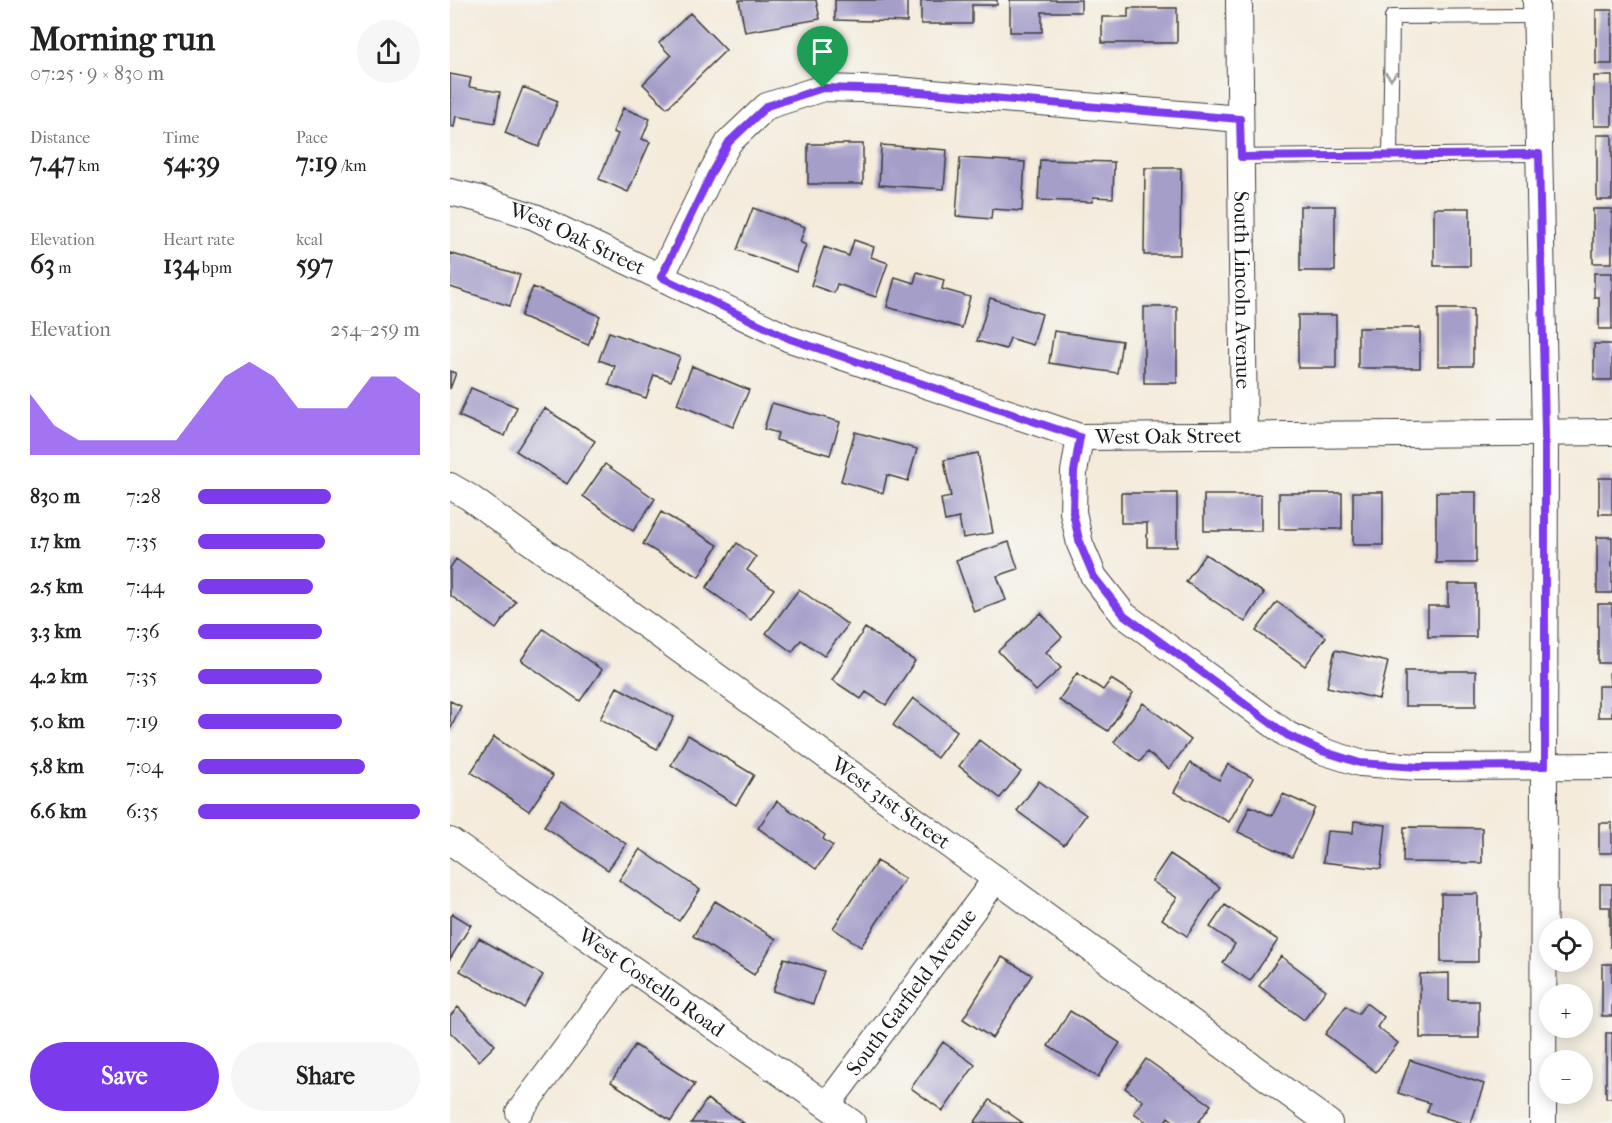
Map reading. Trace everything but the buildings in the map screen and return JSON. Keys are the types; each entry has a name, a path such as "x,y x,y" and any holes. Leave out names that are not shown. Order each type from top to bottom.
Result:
{"street":[{"name":"South Lincoln Avenue","path":"1239,0 1244,435"},
{"path":"1536,8 1545,432 1543,1123"},
{"path":"661,277 729,142 767,106 823,88 896,90 1240,119"},
{"name":"West Oak Street","path":"450,192 535,217 790,339 1080,437 1612,432"},
{"path":"1080,437 1074,472 1073,513 1080,544 1094,577 1124,615 1287,735 1322,751 1360,763 1418,767 1612,766"},
{"name":"West 31st Street","path":"450,486 469,497 1329,1123"},
{"name":"West Costello Road","path":"450,841 852,1123"},
{"name":"South Garfield Avenue","path":"827,1105 996,879"},
{"path":"519,1112 627,967"}],"lane":[{"path":"1390,156 1392,17 1536,8"},
{"path":"1241,157 1539,154"}],"route":[{"path":"823,88 896,90 1240,119 1241,157 1539,154 1545,432 1545,766 1418,767 1360,763 1322,751 1287,735 1124,615 1094,577 1080,544 1073,513 1074,472 1080,437 790,339 661,277 729,142 767,106 823,88"}]}
